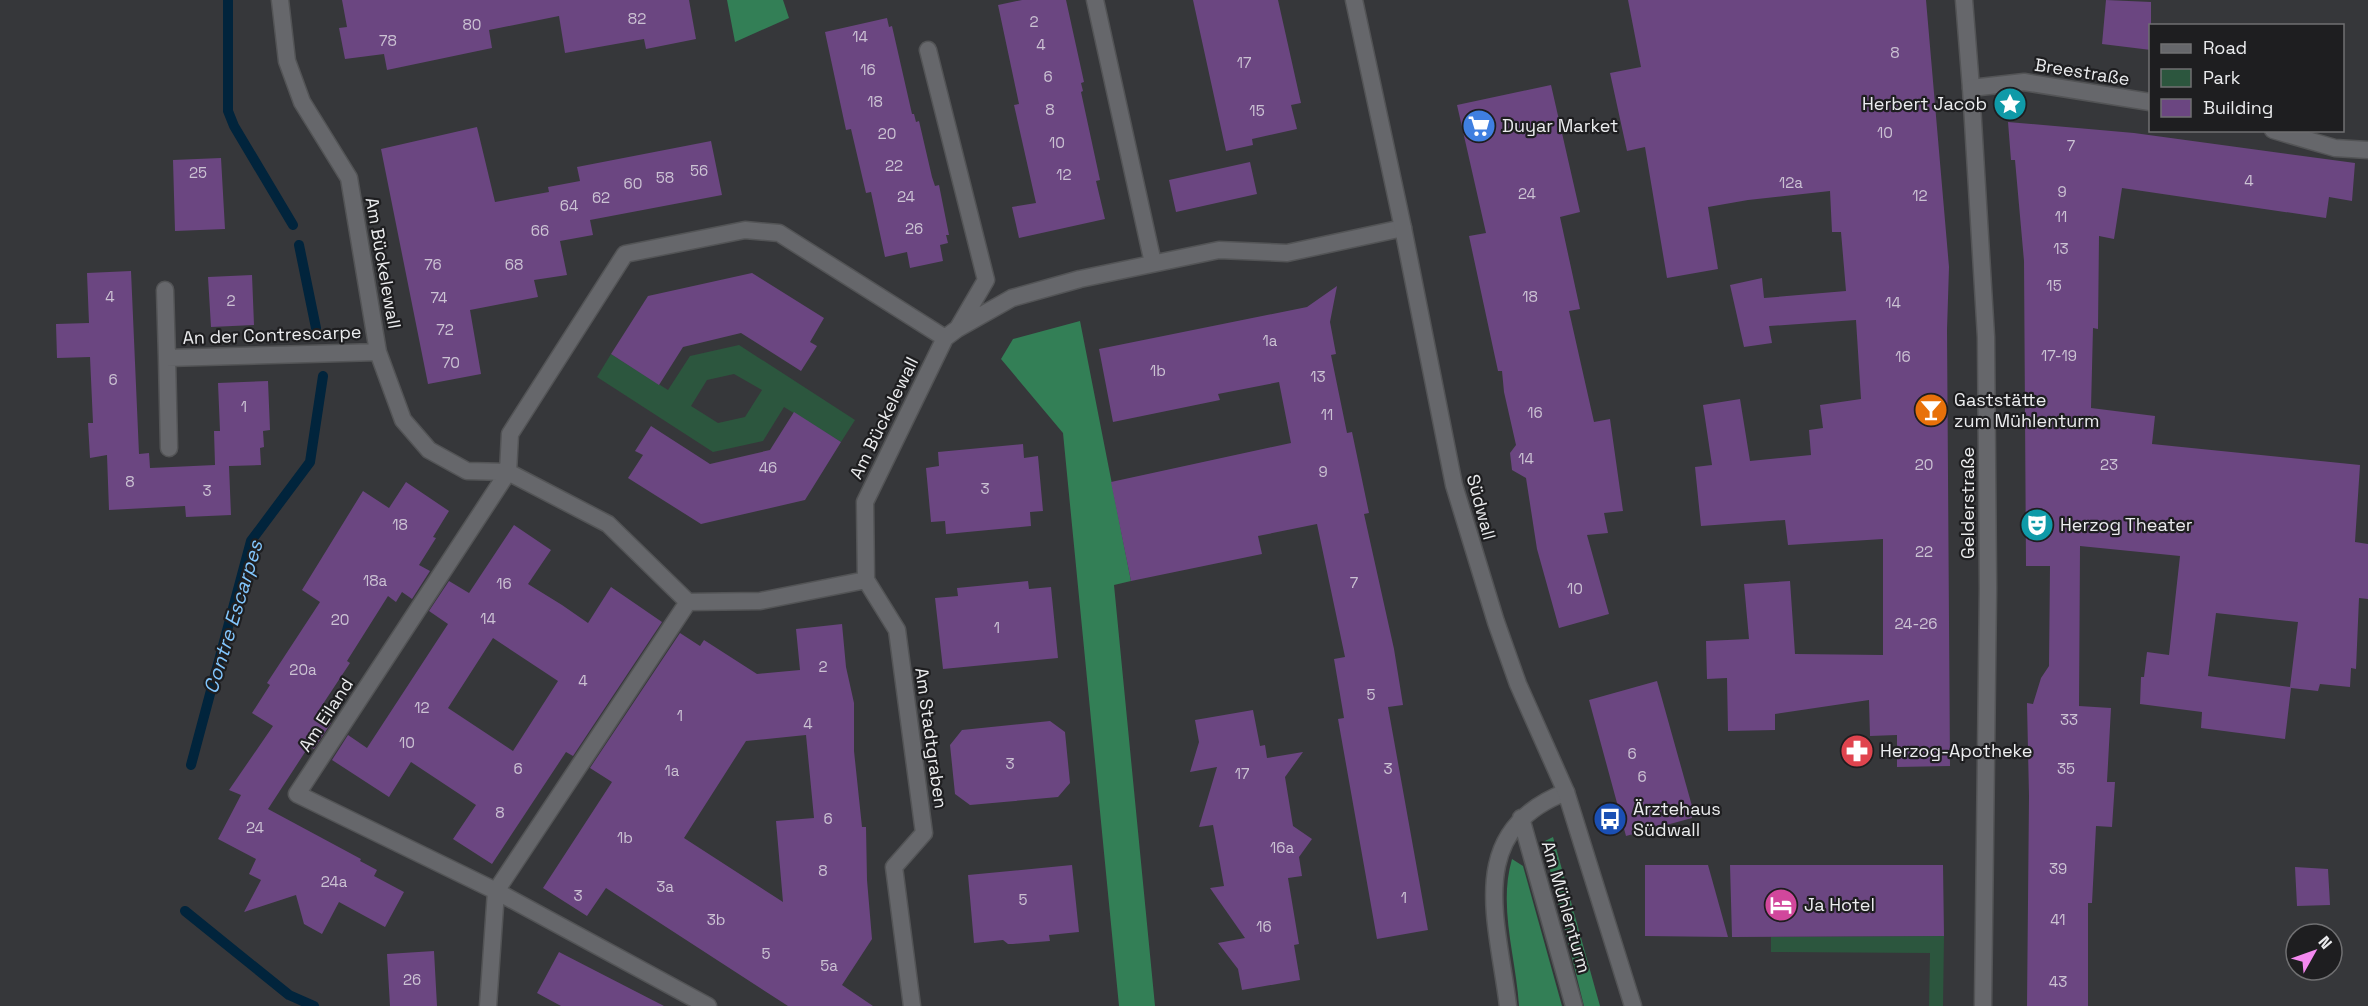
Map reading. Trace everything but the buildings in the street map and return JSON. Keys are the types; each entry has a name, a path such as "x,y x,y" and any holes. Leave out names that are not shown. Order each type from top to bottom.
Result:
{"street":[{"name":"Am Bückelewall","path":"280,0 287,61 302,102 349,178 378,352 403,420 429,450 467,471 508,472 608,524 688,602"},
{"path":"1095,0 1153,262"},
{"name":"Südwall","path":"1354,0 1403,228 1454,485 1518,684 1566,792 1633,1006"},
{"name":"Gelderstraße","path":"1964,0 1986,337 1988,588 1983,1006"},
{"name":"Am Bückelewall","path":"866,580 865,502 951,334 986,280 928,50"},
{"name":"Breestraße","path":"1971,88 2024,82 2149,102"},
{"path":"2278,132 2335,148 2368,150"},
{"path":"508,472 510,434 625,254 745,230 779,233 951,334 1012,298 1153,262 1219,250 1287,254 1403,228"},
{"name":"An der Contrescarpe","path":"165,290 169,448"},
{"name":"An der Contrescarpe","path":"167,358 378,352"},
{"name":"Am Eiland","path":"508,472 297,794 496,891 708,1006"},
{"path":"488,1006 496,891 688,602 760,601 866,580"},
{"name":"Am Stadtgraben","path":"866,580 897,630 924,832 894,867 912,1006"},
{"path":"1508,1006 1495,921 1493,883 1500,849 1521,818 1543,801 1566,792"},
{"name":"Am Mühlenturm","path":"1521,818 1574,1006"}],"green space":[{"path":"727,0 783,0 789,18 735,42"},
{"path":"1080,321 1131,581 1114,585 1155,1006 1119,1006 1063,433 1001,359 1013,339"},
{"path":"739,345 855,420 841,442 784,407 763,441 713,452 597,377 611,354 668,390 690,356","holes":["734,374 762,390 745,417 718,423 691,406 707,380"]},
{"path":"1553,837 1600,1006 1584,1006 1543,842"},
{"path":"1512,859 1523,866 1562,1006 1519,1006 1507,914 1508,877"},
{"path":"1944,936 1943,1006 1929,1006 1930,953 1771,952 1771,937"}],"waterway":[{"name":"Contre Escarpes","path":"228,0 228,111 234,126 293,225"},
{"name":"Contre Escarpes","path":"299,245 316,328"},
{"name":"Contre Escarpes","path":"191,765 251,541 310,462 323,376"},
{"name":"Contre Escarpes","path":"185,911 289,995 314,1006"}],"place":[{"name":"Herbert Jacob","path":"2010,104"},
{"name":"Duyar Market","path":"1479,126"},
{"name":"Gaststätte zum Mühlenturm","path":"1931,410"},
{"name":"Herzog Theater","path":"2037,525"},
{"name":"Herzog-Apotheke","path":"1857,751"},
{"name":"Ärztehaus Südwall","path":"1610,819"},
{"name":"Ja Hotel","path":"1781,905"}]}
